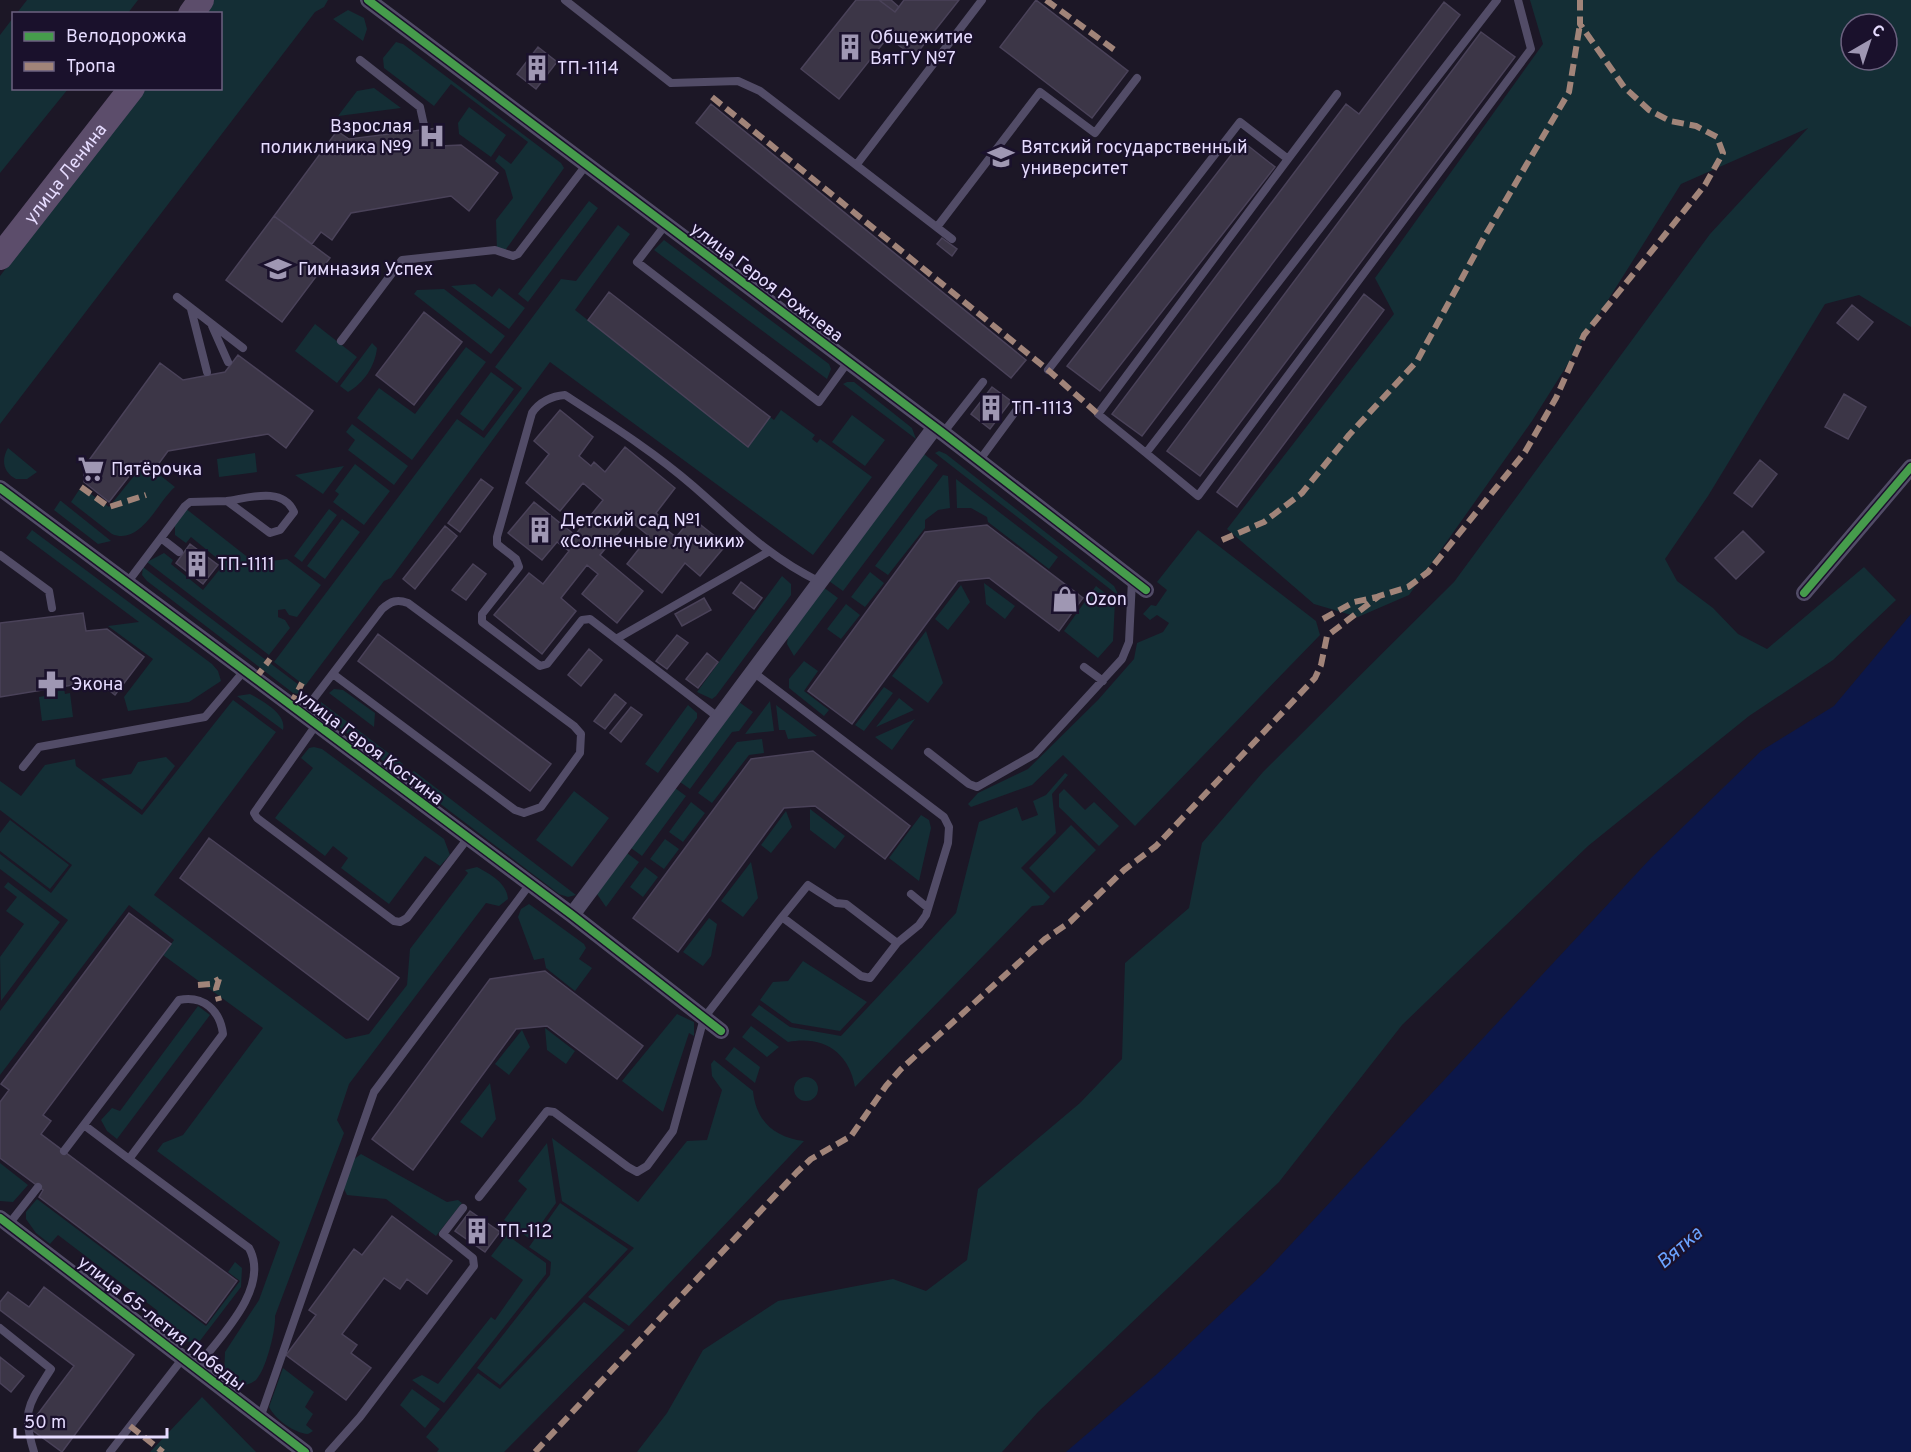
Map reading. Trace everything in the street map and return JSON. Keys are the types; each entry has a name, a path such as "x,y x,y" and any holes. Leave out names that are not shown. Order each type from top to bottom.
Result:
{"main road":[{"name":"улица Ленина","path":"0,257 130,90"}],"street":[{"name":"улица Героя Рожнева","path":"368,0 939,430 1146,590"},
{"path":"572,915 820,582 939,430"},
{"path":"1804,593 1911,467"},
{"name":"улица Героя Костина","path":"0,488 572,915 721,1031"},
{"name":"улица 65-летия Победы","path":"4,1221 305,1452"}],"lane":[{"path":"565,0 671,83 738,81 760,91 952,239"},
{"path":"857,164 982,0"},
{"path":"1146,453 1497,0"},
{"path":"1336,94 1098,414 1198,496 1531,49 1518,0"},
{"path":"360,60 420,107 424,125"},
{"path":"937,227 1040,92 1095,133 1137,78"},
{"path":"1048,370 1240,122 1288,159"},
{"path":"341,341 402,260 495,250 513,256 518,254 587,164"},
{"path":"666,224 637,262 809,395 819,402 848,362"},
{"path":"177,297 243,348"},
{"path":"191,308 207,372"},
{"path":"210,323 228,362"},
{"path":"939,430 982,382"},
{"path":"719,718 590,619 582,620 547,664 540,666 482,622 482,614 519,567 516,559 497,544 497,537 532,413 537,405 556,396 565,395 623,433 691,484 768,552 820,582"},
{"path":"979,461 1018,408"},
{"path":"127,583 190,502 227,501 274,495 291,507 294,512 279,530 270,533 227,501"},
{"path":"160,538 179,552"},
{"path":"616,639 768,552"},
{"path":"0,555 49,591 52,608"},
{"path":"928,752 969,784 981,785 1027,760 1103,681 1128,650 1132,580"},
{"path":"302,714 382,609 390,602 399,600 408,603 574,726 581,734 580,753 541,807 524,813 515,810 333,674"},
{"path":"1084,667 1103,681"},
{"path":"23,767 39,747 205,717 244,671"},
{"path":"753,672 944,817 949,827 948,843 928,908 919,926 897,943 873,976 865,978 782,917"},
{"path":"316,725 254,813 257,818 394,921 400,922 407,918 468,838"},
{"path":"260,1418 374,1092 530,884"},
{"path":"479,1197 547,1111 554,1112 627,1167 637,1172 647,1166 673,1131 704,1018 808,885 836,903 846,904 897,943"},
{"path":"910,894 928,908"},
{"path":"64,1151 179,1000 197,999 209,1004 222,1023 224,1034 129,1158"},
{"path":"84,1125 249,1248 254,1257 255,1275 248,1298 110,1452"},
{"path":"4,1221 38,1186"},
{"path":"330,1452 360,1417 474,1266 473,1258 443,1234 463,1208"},
{"path":"0,1328 51,1369 28,1406 27,1431 34,1452"}],"shaded area":[{"path":"27,0 138,0 129,12 18,12"},
{"path":"211,0 328,0 324,7 315,12 0,424 0,276 143,90 222,90 222,12 202,12"},
{"path":"1530,0 1911,0 1911,327 1859,295 1825,304 1708,496 1665,559 1677,581 1713,608 1738,634 1767,649 1864,567 1896,600 1833,660 1749,716 1588,846 1402,1025 1279,1182 1038,1412 1002,1452 637,1452 667,1413 703,1350 778,1301 893,1279 926,1291 967,1260 978,1189 1080,1103 1122,1059 1125,963 1189,908 1202,843 1263,772 1454,582 1710,234 1808,128 1681,184 1532,421 1409,595 1358,617 1314,604 1227,529 1394,314 1375,278 1543,44"},
{"path":"348,10 364,18 367,29 363,41 333,19"},
{"path":"12,19 12,90 67,90 0,173 0,35"},
{"path":"396,42 403,44 561,163 564,168 504,252 497,250 496,220 513,198 505,170 495,161 499,155 511,164 528,142 451,84 434,106 384,68 383,58"},
{"path":"374,88 401,108 338,116 357,91"},
{"path":"469,107 506,135 491,157 459,134 458,123"},
{"path":"589,201 598,208 528,302 518,294"},
{"path":"618,225 630,234 575,310 748,447 770,417 774,420 781,410 815,435 812,439 817,443 820,439 872,477 813,555 550,362 391,578 384,581 305,686 274,662 457,419 484,438 522,388 495,367 561,279 576,281"},
{"path":"664,240 829,364 831,369 827,379 654,250"},
{"path":"475,284 492,297 499,288 525,308 509,329 451,286"},
{"path":"444,289 505,336 491,354 414,294 417,290"},
{"path":"315,324 357,357 337,383 295,351"},
{"path":"372,343 377,348 371,367 364,379 348,392 340,386"},
{"path":"466,347 486,362 412,460 357,418 379,388 415,414"},
{"path":"491,372 514,389 483,431 460,414"},
{"path":"854,382 912,428 916,439 843,384"},
{"path":"852,415 885,440 865,466 832,442"},
{"path":"352,424 408,466 394,485 348,450 355,440 346,432"},
{"path":"8,448 37,472 27,479 16,479 8,473 4,465 4,457"},
{"path":"939,451 946,454 1114,586 1119,596 935,453"},
{"path":"255,453 257,472 219,477 217,459"},
{"path":"924,454 938,465 843,591 829,581"},
{"path":"355,464 390,491 364,525 333,502 339,494 335,491"},
{"path":"142,466 154,475 156,472 175,487 148,520 132,534 122,536 112,534 71,502 81,487 109,507"},
{"path":"344,466 323,494 295,475"},
{"path":"943,475 948,476 950,508 938,510 925,520 925,528 888,575 875,566"},
{"path":"956,479 1058,557 1049,569 988,522 987,517 971,508 957,508"},
{"path":"60,501 111,541 98,544 54,510"},
{"path":"185,508 255,563 287,559 321,585 297,617 289,615 285,609 278,610 278,617 285,620 290,628 269,655 147,562 164,553 173,560 171,564 203,590 224,564 191,537 186,543 175,535 175,522"},
{"path":"329,509 337,515 302,562 294,556"},
{"path":"342,519 360,532 325,579 307,566"},
{"path":"32,530 212,664 218,671 221,681 189,702 128,711 124,697 153,659 108,626 139,622 26,538"},
{"path":"1198,530 1316,621 1320,635 1135,826 1063,755 1032,785 971,807 968,804 978,793 1028,769 1098,700 1134,659 1137,643 1163,632 1169,623 1157,615 1150,620 1143,614 1151,605 1156,606 1167,590 1157,582"},
{"path":"143,567 303,688 298,694 293,693 147,581 142,575"},
{"path":"870,572 884,583 865,607 851,597"},
{"path":"782,576 791,584 791,595 716,696 712,699 697,692"},
{"path":"984,583 1015,606 1005,619 986,604"},
{"path":"961,585 970,602 948,630 935,619"},
{"path":"1096,586 1115,601 1113,641 1098,658 1064,631"},
{"path":"823,587 838,598 794,656 787,644 788,636"},
{"path":"846,604 860,615 841,639 827,629"},
{"path":"926,631 943,683 928,703 892,676"},
{"path":"804,661 818,671 804,691 829,710 824,716 789,688 789,679"},
{"path":"884,687 893,693 864,731 855,725"},
{"path":"64,689 65,694 70,693 73,717 42,721 39,697 51,695 51,691"},
{"path":"334,689 343,690 375,713 374,727 329,693"},
{"path":"250,694 278,713 283,730 237,696"},
{"path":"899,698 914,710 876,727"},
{"path":"233,700 276,732 154,895 346,1039 369,1034 407,985 410,949 468,873 465,870 477,867 492,876 505,888 508,899 499,906 486,903 349,1084 337,1120 344,1133 275,1316 267,1359 256,1380 238,1386 229,1382 224,1376 225,1352 259,1300 280,1242 157,1151 163,1143 183,1135 263,1028 163,955 174,940 129,905 0,1075 0,1011 68,920 0,869 0,854 51,893 72,865 0,810 0,781 21,796 45,765 75,759 76,766 142,815"},
{"path":"770,701 774,731 745,734"},
{"path":"321,702 403,764 400,774 322,714 319,708"},
{"path":"739,702 753,712 739,731 732,732 690,789 680,782"},
{"path":"688,705 697,713 697,718 658,773 645,764"},
{"path":"776,705 817,736 788,739 785,730 779,730"},
{"path":"915,719 892,750 875,737"},
{"path":"762,739 764,753 749,755 712,803 698,793 737,742"},
{"path":"309,748 322,749 444,839 450,855 440,866 425,856 389,904 341,868 348,858 333,846 325,856 275,818 313,768 301,758"},
{"path":"166,757 175,766 142,810 101,779 131,774 138,762"},
{"path":"414,771 576,895 568,897 559,894 405,777"},
{"path":"1065,773 1068,775 1052,794 1056,833 1021,868 1050,897 1043,905 1032,906 855,1087 847,1064 832,1049 812,1041 788,1042 751,1015 759,1005 790,1027 841,1036 956,913 979,822 1017,807 1022,821 1038,815 1033,801 1046,795"},
{"path":"675,788 686,796 642,856 631,848"},
{"path":"1064,789 1085,810 1094,802 1119,826 1099,846 1059,807 1059,794"},
{"path":"574,791 609,818 572,867 536,840"},
{"path":"691,802 705,813 683,842 669,832"},
{"path":"810,809 845,836 835,849 810,830"},
{"path":"786,811 792,827 771,853 761,845"},
{"path":"921,815 929,820 931,828 919,881 889,858"},
{"path":"10,820 69,865 50,889 0,851 0,833"},
{"path":"1071,825 1096,850 1054,893 1029,868"},
{"path":"665,839 679,849 664,869 650,859"},
{"path":"627,853 639,862 606,907 597,894"},
{"path":"751,862 758,898 743,917 721,901"},
{"path":"645,867 658,877 643,897 630,887"},
{"path":"8,882 60,922 1,1001 0,957 24,924 6,911 17,897 4,887"},
{"path":"529,904 584,944 586,948 579,959 592,968 575,991 546,968 544,958 534,960 518,917 521,909"},
{"path":"709,918 717,924 711,956 703,966 683,952"},
{"path":"803,961 867,1002 840,1031 792,1023 760,1000 773,982 788,981"},
{"path":"198,1006 210,1015 117,1139 107,1131 101,1120 112,1108 120,1111"},
{"path":"677,1014 694,1022 694,1036 689,1033 663,1112 622,1081"},
{"path":"751,1026 779,1047 767,1057 742,1037"},
{"path":"545,1028 575,1051 566,1064 547,1050"},
{"path":"522,1030 530,1047 509,1075 495,1064"},
{"path":"734,1047 760,1067 755,1083 725,1059"},
{"path":"714,1060 753,1091 758,1111 768,1126 784,1136 804,1141 629,1326 588,1297 634,1248 562,1201 552,1138 638,1202 687,1141 707,1140 722,1090 712,1076 711,1064"},
{"path":"806,1077 815,1080 818,1089 815,1098 806,1101 797,1098 794,1089 797,1080"},
{"path":"490,1083 496,1119 482,1138 460,1122"},
{"path":"547,1143 556,1203 530,1239 504,1220 527,1189 518,1181"},
{"path":"361,1154 447,1202 458,1200 462,1203 436,1236 386,1199 347,1195 343,1187 353,1160"},
{"path":"0,1163 28,1185 13,1202 0,1201"},
{"path":"37,1199 206,1326 240,1281 228,1272 235,1262 242,1268 241,1287 199,1342 179,1341 151,1321 158,1311 58,1235 50,1244 36,1233 26,1219 26,1212"},
{"path":"560,1203 628,1249 500,1385 477,1368 550,1275 551,1262 529,1247"},
{"path":"507,1235 546,1263 546,1274 444,1403 412,1380 422,1375 438,1384 491,1317 495,1320 523,1280 491,1256"},
{"path":"584,1302 625,1330 504,1452 437,1452 439,1449 426,1437 478,1373 500,1389"},
{"path":"283,1368 314,1392 305,1407 313,1414 306,1425 313,1431 308,1434 286,1425 269,1407"},
{"path":"412,1389 440,1409 425,1428 400,1405"},
{"path":"202,1397 256,1452 150,1452"}],"water":[{"name":"Вятка","path":"1911,614 1911,1452 1066,1452 1157,1374 1266,1271 1651,858 1761,751 1834,706"}],"building":[{"name":"Общежитие ВятГУ №7","path":"856,0 879,0 895,12 904,0 959,0 914,57 888,37 839,99 801,69"},
{"path":"879,0 891,0 899,7 895,12"},
{"path":"1036,0 1128,71 1092,118 1000,47"},
{"path":"1444,2 1460,15 1142,436 1112,414 1346,104 1359,114"},
{"path":"1481,32 1515,57 1200,476 1167,451"},
{"name":"ТП-1114","path":"538,47 557,62 536,89 517,74"},
{"path":"711,104 1026,360 1011,378 696,123"},
{"path":"437,128 440,146 461,145 498,173 469,211 451,196 351,213 332,240 321,232 312,244 274,216 337,131 349,139"},
{"path":"1242,141 1275,167 1100,391 1067,366"},
{"name":"Гимназия Успех","path":"274,216 330,258 282,322 226,280"},
{"path":"942,238 957,249 952,256 937,244"},
{"path":"609,292 770,417 748,447 588,320"},
{"path":"1364,294 1384,310 1237,507 1217,492"},
{"path":"1852,305 1873,322 1858,340 1837,323"},
{"path":"424,312 462,342 414,405 376,375"},
{"path":"238,355 313,411 286,448 268,434 168,451 154,470 141,461 109,502 84,482 84,467 160,363 183,380 225,372"},
{"name":"ТП-1113","path":"992,387 1011,401 990,429 971,414"},
{"path":"1844,394 1866,407 1848,439 1825,427"},
{"name":"Детский сад №1 «Солнечные лучики»","path":"560,410 593,437 579,456 591,466 594,462 605,472 625,447 675,488 656,513 667,522 663,527 676,537 692,518 726,545 700,576 685,563 662,593 627,564 649,536 629,520 600,555 643,591 617,623 582,594 598,574 587,565 561,598 576,611 542,654 494,615 529,573 543,584 569,551 557,542 542,560 508,533 534,502 575,535 603,500 583,483 560,511 526,483 549,454 534,441"},
{"path":"1760,460 1777,474 1752,507 1734,493"},
{"path":"481,479 493,488 460,532 448,523"},
{"path":"987,525 1083,598 1059,631 989,578 958,581 852,724 808,691 925,532"},
{"path":"445,526 457,536 415,589 403,579"},
{"path":"1743,531 1764,552 1736,579 1715,558"},
{"name":"ТП-1111","path":"190,544 218,565 203,584 176,563"},
{"path":"473,564 486,574 466,600 452,590"},
{"path":"741,582 762,598 754,609 733,593"},
{"path":"704,598 711,610 682,626 675,614"},
{"path":"83,613 86,631 107,629 144,657 115,695 97,681 0,697 0,623"},
{"path":"378,634 551,764 530,791 358,661"},
{"path":"677,635 688,643 667,669 656,661"},
{"path":"589,649 602,660 581,686 568,675"},
{"path":"707,653 718,662 698,688 686,679"},
{"path":"615,694 626,703 605,729 594,721"},
{"path":"631,707 642,715 621,742 610,733"},
{"path":"813,751 910,826 885,859 815,806 784,808 678,952 633,918 751,759"},
{"path":"209,838 399,978 368,1020 180,878"},
{"path":"129,913 171,944 43,1115 51,1121 41,1134 237,1281 206,1323 39,1197 43,1190 0,1158 0,1102 9,1090 1,1084"},
{"path":"545,971 643,1046 617,1079 547,1026 516,1029 413,1170 372,1139 490,979"},
{"name":"ТП-112","path":"470,1211 500,1232 485,1252 455,1231"},
{"path":"392,1216 452,1261 427,1294 407,1279 400,1289 384,1278 342,1334 357,1345 351,1353 371,1368 346,1400 286,1355 316,1315 309,1310 354,1249 362,1255"},
{"path":"44,1287 134,1355 62,1452 28,1427 74,1366 0,1310 0,1302 8,1292 29,1307"},
{"path":"0,1357 24,1376 11,1392 0,1383"}],"marked path":[{"path":"1046,0 1116,51"},
{"path":"535,1452 797,1172 811,1159 851,1136 886,1086 901,1069 1045,939 1070,922 1124,870 1156,846 1315,678 1321,665 1327,636 1379,596 1408,587 1428,572 1525,452 1556,398 1584,335 1705,185 1723,153 1717,137 1696,126 1670,121 1649,110 1624,87 1580,24 1580,0"},
{"path":"1222,540 1264,522 1302,493 1349,435 1417,361 1486,234 1569,92 1580,24"},
{"path":"712,97 1048,370 1098,414"},
{"path":"81,487 109,507 146,495"},
{"path":"1323,619 1354,602 1377,597"},
{"path":"255,679 270,659"},
{"path":"290,706 302,683"},
{"path":"219,979 216,989 219,1001"},
{"path":"198,985 210,984 219,979"},
{"path":"130,1426 163,1452"}],"cycle path":[{"path":"368,0 943,433 1146,590"},
{"path":"1804,593 1911,467"},
{"path":"0,488 572,915 721,1031"},
{"path":"0,1218 305,1452"}],"place":[{"name":"Общежитие ВятГУ №7","path":"850,47"},
{"name":"ТП-1114","path":"537,68"},
{"name":"Взрослая поликлиника №9","path":"432,136"},
{"name":"Вятский государственный университет","path":"1001,157"},
{"name":"Гимназия Успех","path":"278,269"},
{"name":"ТП-1113","path":"991,408"},
{"name":"Пятёрочка","path":"91,469"},
{"name":"Детский сад №1 «Солнечные лучики»","path":"540,530"},
{"name":"ТП-1111","path":"197,564"},
{"name":"Ozon","path":"1065,599"},
{"name":"Экона","path":"51,684"},
{"name":"ТП-112","path":"477,1231"}]}
